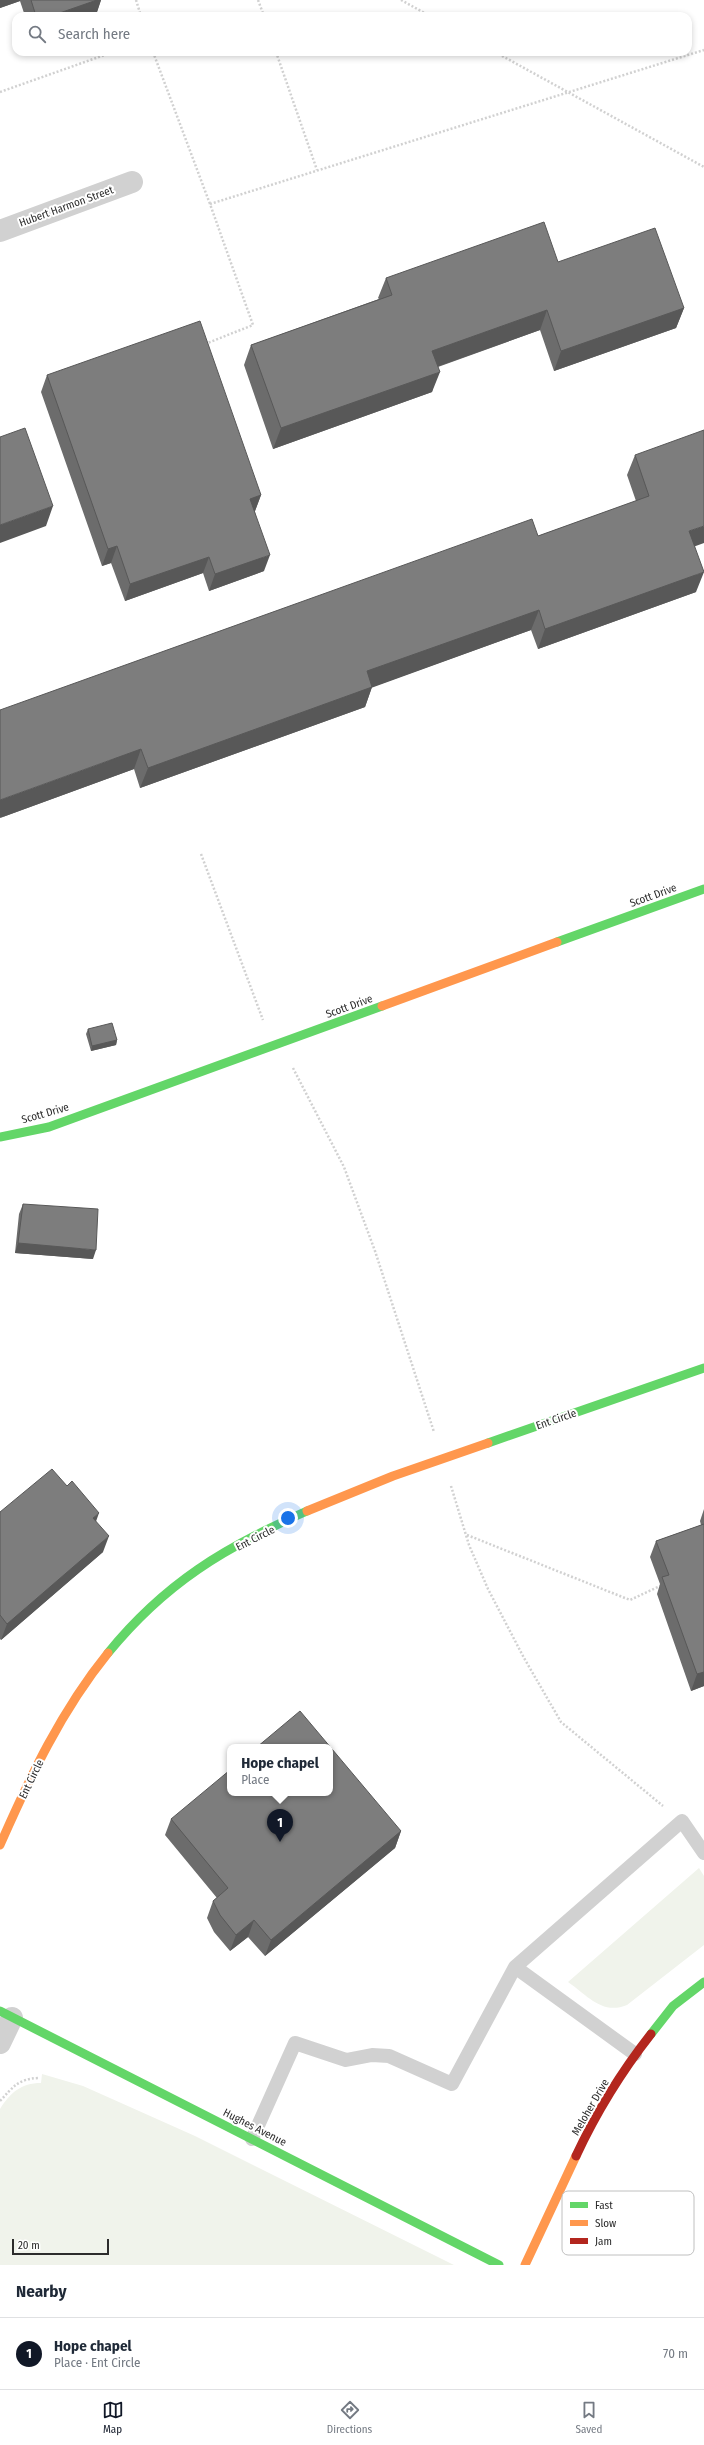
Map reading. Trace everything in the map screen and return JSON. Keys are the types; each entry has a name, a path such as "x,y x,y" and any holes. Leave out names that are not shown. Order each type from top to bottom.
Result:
{"street":[{"name":"Hubert Harmon Street","path":"0,230 132,182"},
{"name":"Scott Drive","path":"0,1137 49,1127 704,889"},
{"name":"Ent Circle","path":"0,1845 37,1763 77,1694 112,1648 145,1614 189,1574 252,1538 341,1496 704,1368"},
{"name":"Meloher Drive","path":"525,2265 587,2134 635,2054 673,2006 704,1982"},
{"name":"Hughes Avenue","path":"6,2014 499,2265"},
{"path":"0,2043 6,2014"}],"lane":[{"path":"252,2138 295,2043 346,2060 372,2055 389,2056 452,2084 515,1967 682,1820 704,1853"},
{"path":"515,1967 635,2054"}],"path":[{"path":"136,0 140,12"},
{"path":"258,0 262,12"},
{"path":"401,0 423,12"},
{"path":"692,54 704,50"},
{"path":"0,92 102,56"},
{"path":"155,56 253,325 197,347"},
{"path":"277,56 317,170"},
{"path":"502,56 704,167"},
{"path":"210,204 685,56"},
{"path":"201,854 264,1025 280,1044 344,1167 375,1251 443,1459 466,1535 488,1589 524,1658 561,1722 682,1820"},
{"path":"466,1535 630,1600 661,1586"},
{"path":"0,2101 15,2085 25,2079 38,2078"}],"shaded area":[{"path":"699,1868 704,1876 704,1945 627,2005 610,2008 603,2006 589,1998 568,1982"},
{"path":"42,2074 83,2086 195,2136 454,2265 0,2265 0,2109 8,2098 17,2090 34,2083 41,2083"}],"building":[{"path":"31,0 97,0 62,12 35,12"},
{"path":"544,222 558,262 655,228 684,308 561,351 547,310 432,351 440,372 281,428 251,345 392,295 386,278"},
{"path":"200,321 261,495 250,499 270,555 215,574 209,557 130,584 117,546 108,549 47,375"},
{"path":"25,428 53,506 0,525 0,437"},
{"path":"704,430 704,526 689,531 704,572 545,629 539,610 367,671 372,687 148,768 141,749 0,800 0,710 532,519 538,536 649,496 635,455"},
{"path":"112,1023 117,1040 92,1046 88,1029"},
{"path":"23,1204 98,1209 96,1250 18,1243"},
{"path":"52,1469 67,1486 72,1481 99,1513 93,1518 109,1536 7,1624 0,1615 0,1512"},
{"path":"704,1524 704,1672 697,1674 662,1577 669,1575 656,1541"},
{"path":"300,1711 328,1744 261,1744"},
{"path":"333,1750 401,1831 271,1940 254,1920 236,1935 220,1915 213,1901 228,1888 171,1819 227,1772 227,1796 333,1796"}],"traffic: fast":[{"path":"557,942 704,889"},
{"path":"0,1137 49,1127 382,1006"},
{"path":"488,1443 704,1368"},
{"path":"108,1653 152,1606 198,1569 249,1539 307,1511"},
{"path":"651,2034 673,2006 704,1982"},
{"path":"0,2011 499,2265"}],"traffic: slow":[{"path":"382,1006 557,942"},
{"path":"307,1511 393,1476 488,1443"},
{"path":"0,1845 23,1794 61,1721 91,1675 108,1653"},
{"path":"525,2265 576,2156"}],"traffic: jam":[{"path":"576,2156 610,2093 651,2034"}],"place":[{"name":"Hope chapel","path":"280,1842"}]}
